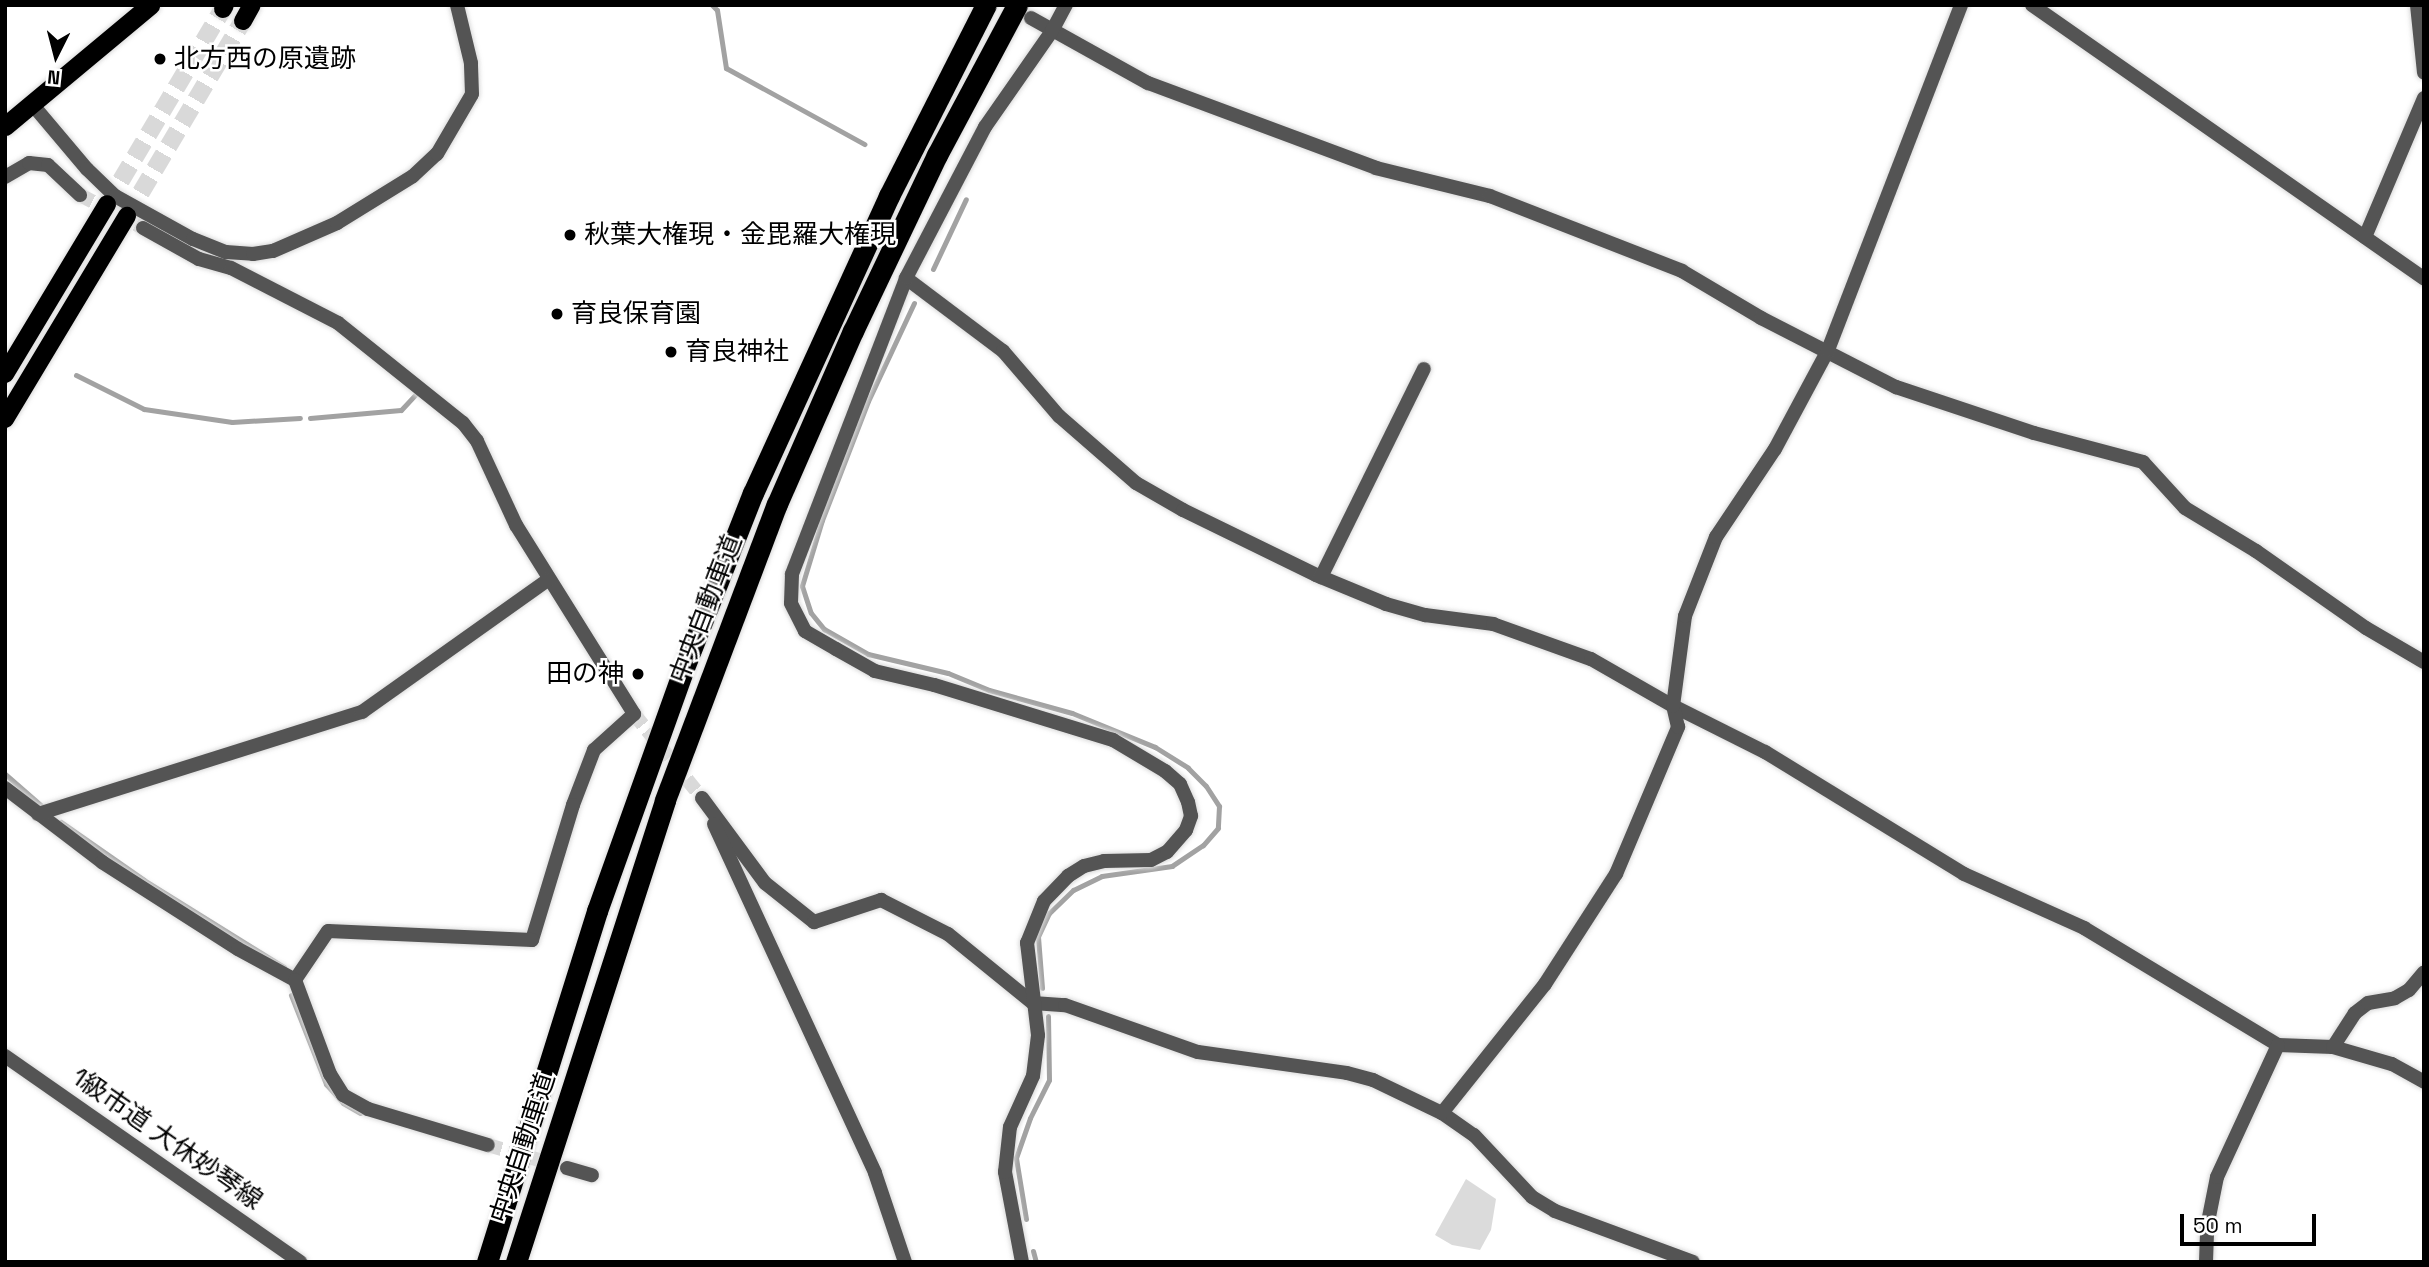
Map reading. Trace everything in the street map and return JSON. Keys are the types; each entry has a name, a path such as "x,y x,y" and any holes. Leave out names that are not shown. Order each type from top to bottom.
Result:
{"highway":[{"path":"5,126 150,5"},
{"name":"中央自動車道","path":"486,1262 597,911 682,673 753,494 889,196 986,5"},
{"name":"中央自動車道","path":"516,1262 660,813 777,504 853,331 931,167 1024,12"}],"main road":[{"path":"5,374 107,204"},
{"path":"5,419 127,216"}],"street":[{"path":"32,104 87,170 115,196 193,239 226,252 253,254 273,251 337,223 413,176 437,154 472,93 471,63 457,5"},
{"path":"1022,1262 1005,1172 1010,1127 1033,1076 1038,1035 1027,943 1044,901 1069,876 1084,866 1104,861 1151,860 1167,852 1186,830 1191,816 1180,784 1145,758 1113,740 934,685 875,671 805,631 792,603 792,574 906,278 985,127 1052,31 1066,5"},
{"path":"1442,1114 1545,984 1616,874 1678,727 1673,706 1685,616 1716,537 1775,449 1828,350 1961,5"},
{"path":"2032,5 2424,278"},
{"path":"2417,5 2424,73"},
{"path":"1024,12 1052,31 1148,83 1191,100 1376,168 1490,196 1658,261 1896,387 2034,433 2143,462 2185,508 2256,551 2366,628 2424,662"},
{"path":"2365,237 2424,98"},
{"path":"5,177 29,163 48,164 80,195"},
{"path":"143,228 199,260 231,268 338,323 463,423 477,441 516,525 548,580 634,714 594,750 573,805 532,940 328,931 295,980"},
{"path":"906,278 1003,351 1059,416 1136,483 1183,510 1321,577 1386,604 1425,615 1493,624 1539,638 1591,659 1673,706 1765,752 1964,874 2084,928 2278,1045 2333,1047 2392,1064 2424,1082"},
{"path":"1321,577 1424,369"},
{"path":"38,814 362,712 548,580"},
{"path":"5,788 102,862 238,949 295,980 330,1074 343,1095 368,1109 488,1146"},
{"path":"905,1262 876,1173 702,798 765,883 814,922 881,900 948,934 1033,1003 1065,1005 1198,1052 1347,1073 1373,1080 1442,1114 1474,1135 1532,1197 1555,1211 1693,1262"},
{"path":"2333,1047 2356,1013 2368,1003 2395,998 2409,990 2424,972"},
{"path":"2206,1262 2207,1227 2217,1177 2278,1045"},
{"name":"1級市道 大休妙琴線","path":"5,1056 300,1262"},
{"path":"567,1168 592,1175"}],"shaded area":[{"path":"1466,1179 1496,1199 1491,1230 1480,1250 1452,1245 1435,1235"}],"waterway":[{"path":"712,5 717,10 726,68 864,144"},
{"path":"933,269 966,199"},
{"path":"914,303 868,401 822,520 802,586 811,613 824,629 868,654 948,673 989,690 1072,713 1155,747 1188,768 1206,786 1219,806 1218,828 1203,845 1172,866 1102,876 1073,890 1049,913 1038,937 1042,988"},
{"path":"76,375 144,409 232,422 300,418"},
{"path":"310,418 401,410 415,395"},
{"path":"5,774 43,807"},
{"path":"61,822 144,880 284,967"},
{"path":"291,995 326,1084 343,1103 360,1113"},
{"path":"1026,1219 1016,1158 1030,1118 1049,1080 1048,1016"},
{"path":"1033,1251 1036,1262"}],"tunnel":[{"path":"107,204 223,9"},
{"path":"127,216 243,21"},
{"path":"80,195 143,228"},
{"path":"634,714 702,798"},
{"path":"488,1145 556,1165"}],"place":[{"name":"北方西の原遺跡","path":"160,59"},
{"name":"秋葉大権現・金毘羅大権現","path":"570,235"},
{"name":"育良保育園","path":"557,314"},
{"name":"育良神社","path":"671,352"},
{"name":"田の神","path":"638,674"}]}
